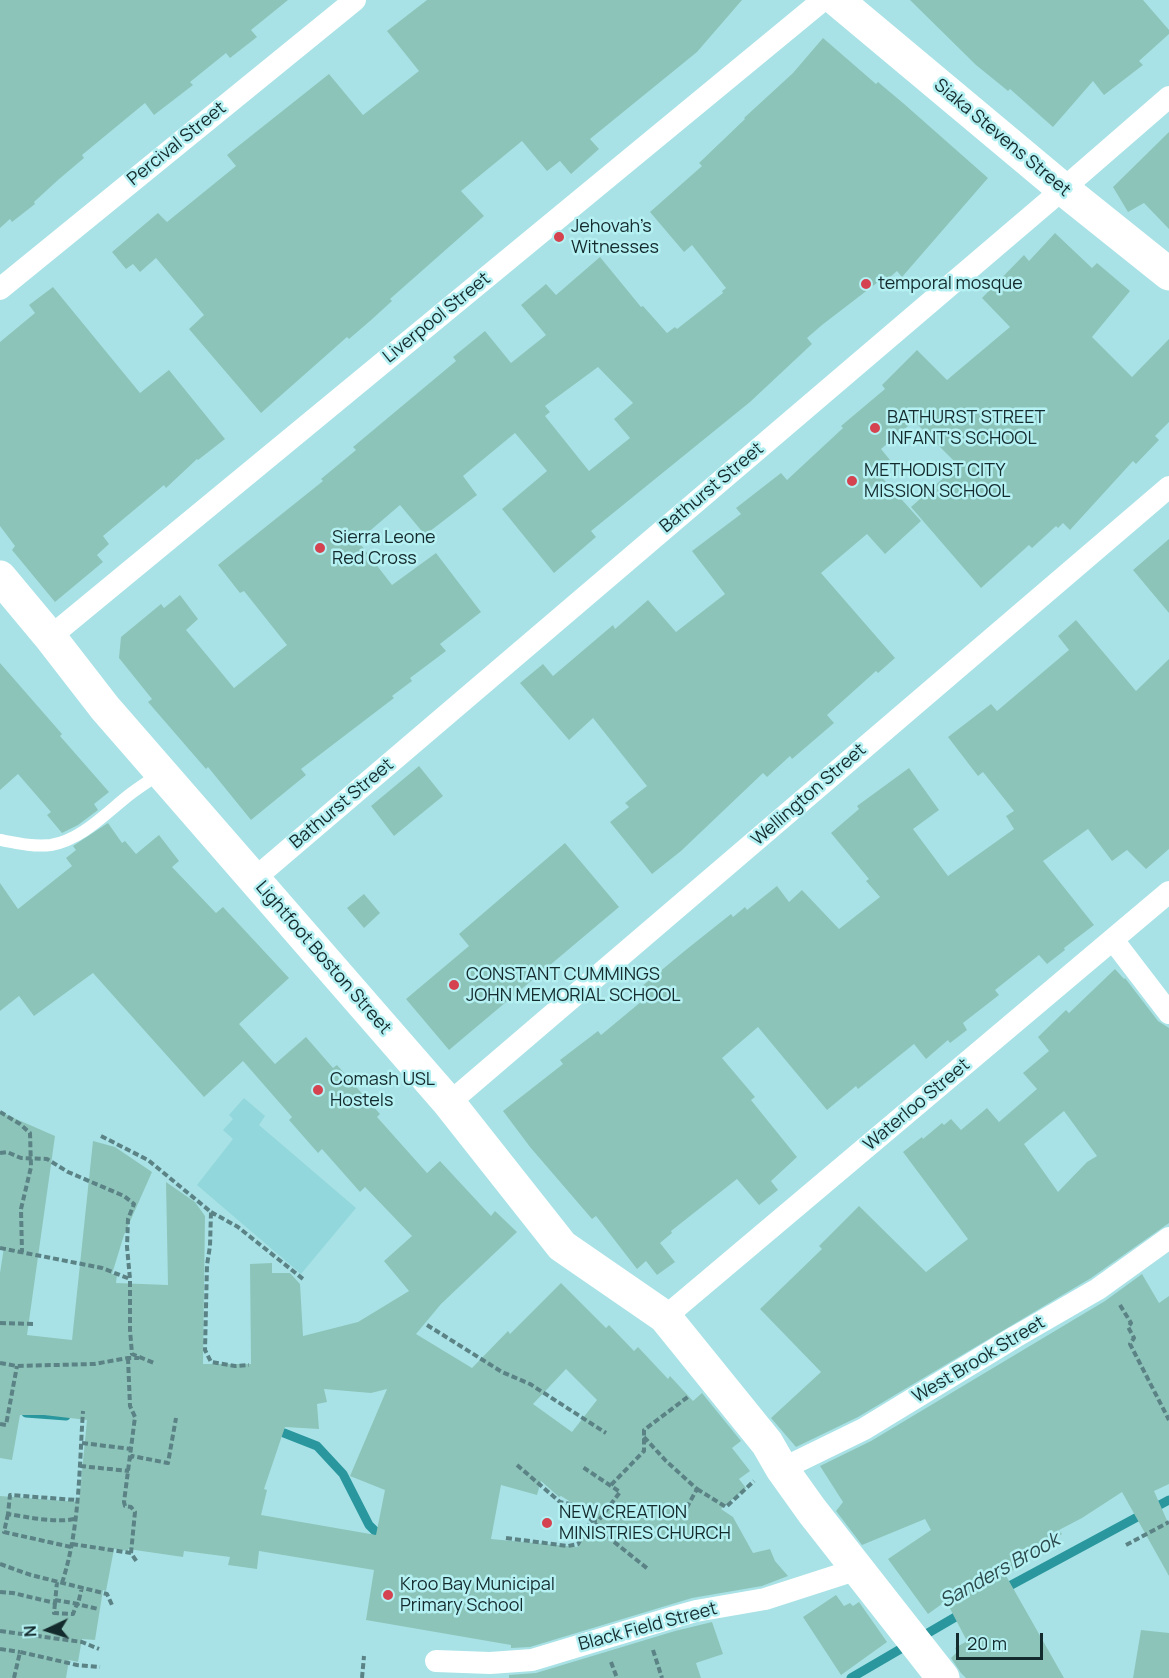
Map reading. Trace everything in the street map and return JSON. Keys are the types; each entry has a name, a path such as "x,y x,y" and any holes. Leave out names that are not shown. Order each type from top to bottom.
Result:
{"main road":[{"name":"Siaka Stevens Street","path":"837,0 1063,189 1169,274"},
{"name":"Lightfoot Boston Street","path":"0,577 105,708 449,1103 562,1246 665,1317 767,1443 779,1465 935,1668"}],"street":[{"name":"Percival Street","path":"0,289 355,0"},
{"name":"Liverpool Street","path":"50,637 823,0"},
{"name":"Bathurst Street","path":"254,879 1169,97"},
{"name":"Wellington Street","path":"449,1103 1169,487"},
{"name":"Waterloo Street","path":"665,1317 1169,892"},
{"path":"1113,940 1169,1013"},
{"name":"West Brook Street","path":"779,1465 864,1429 1098,1289 1169,1238"},
{"name":"Black Field Street","path":"435,1661 490,1663 532,1660 671,1618 706,1609 765,1599 858,1569"}],"lane":[{"path":"0,840 50,845 67,840 88,828 161,773"}],"path":[{"path":"0,1112 30,1133 31,1167 21,1209 22,1252"},
{"path":"102,1136 148,1160 211,1212 238,1227 303,1279"},
{"path":"0,1153 7,1152 21,1158 47,1159 68,1172 124,1196 134,1204 128,1220 127,1247 132,1354 154,1363"},
{"path":"211,1212 207,1265 206,1350 211,1362 235,1366 249,1365"},
{"path":"0,1248 102,1268 130,1279"},
{"path":"1098,1289 1113,1294 1131,1323 1128,1327 1134,1338 1130,1344 1169,1420"},
{"path":"0,1323 35,1324"},
{"path":"427,1325 502,1372 530,1384 606,1433"},
{"path":"128,1358 130,1407 135,1417 124,1502 125,1506 131,1507 135,1512 131,1553 137,1562"},
{"path":"0,1363 16,1366 94,1364 140,1358"},
{"path":"0,1424 6,1425 16,1366"},
{"path":"611,1485 644,1451 644,1430 677,1407 712,1376"},
{"path":"82,1587 73,1614 54,1613 55,1601 71,1546 76,1515 83,1411"},
{"path":"130,1460 132,1456 168,1463 176,1418"},
{"path":"644,1437 697,1489 726,1506 779,1465"},
{"path":"82,1443 131,1449"},
{"path":"517,1465 560,1502 576,1505 591,1521 648,1569"},
{"path":"80,1466 129,1471"},
{"path":"581,1466 620,1492 599,1520 591,1521"},
{"path":"681,1518 697,1489"},
{"path":"76,1500 10,1495 8,1514 2,1532 71,1546 131,1553"},
{"path":"8,1514 74,1519"},
{"path":"506,1538 568,1546 578,1544 591,1521"},
{"path":"1126,1545 1169,1522"},
{"path":"0,1564 60,1583 107,1594 112,1605"},
{"path":"0,1592 98,1609"},
{"path":"0,1630 82,1642 99,1648"},
{"path":"0,1649 77,1665 100,1667"},
{"path":"14,1678 20,1652"},
{"path":"362,1678 364,1656"}],"shaded area":[{"path":"244,1098 265,1116 259,1125 356,1208 301,1274 197,1185 233,1139 223,1130 233,1119 229,1115"}],"building":[{"path":"0,0 288,0 251,30 257,37 230,58 226,53 190,82 193,85 154,115 145,103 82,155 84,158 34,202 35,204 12,222 10,219 0,228"},
{"path":"427,0 742,0 697,52 590,139 599,149 571,174 560,161 547,171 522,141 461,191 484,216 390,299 392,301 370,321 349,339 347,337 261,413 189,329 204,315 156,258 140,272 133,264 126,269 112,252 158,213 167,222 236,166 227,155 329,74 363,115 419,71 387,31"},
{"path":"910,0 1143,0 1169,30 1169,34 1139,61 1143,65 1104,95 1093,81 1053,127 1010,89 1008,91 976,65"},
{"path":"823,38 876,84 878,82 903,103 988,178 902,277 897,271 881,285 878,282 822,325 807,338 812,344 750,402 591,531 596,537 554,573 502,509 547,471 515,433 463,476 477,495 425,535 400,505 358,541 392,585 436,553 481,612 440,644 446,651 410,678 412,681 392,696 394,698 301,769 306,775 251,820 208,767 206,769 148,702 152,699 119,658 121,637 161,604 164,608 180,595 198,619 186,630 234,688 287,645 244,591 240,593 218,565 323,481 321,479 356,450 353,447 456,361 453,357 485,331 511,363 546,335 521,305 546,284 556,295 600,257 641,307 643,306 667,333 675,327 677,329 723,293 722,291 726,288 692,245 684,252 650,212 702,166 699,163 793,73","holes":["598,367 633,403 614,419 630,438 589,471 545,416 550,412 545,406"]},
{"path":"1169,132 1169,229 1144,203 1128,212 1113,187"},
{"path":"1055,233 1092,268 1097,263 1130,291 1092,337 1132,377 1169,339 1169,422 1155,436 1159,440 1136,464 1133,461 1070,530 1063,523 1058,528 1056,526 1032,548 1029,545 981,588 911,507 958,465 914,421 881,449 890,460 876,471 921,521 885,554 867,534 821,573 895,658 878,673 876,671 827,715 834,723 792,759 790,756 767,777 763,773 681,851 652,874 610,822 629,807 625,803 647,786 593,718 569,740 520,683 543,664 553,676 613,625 615,629 648,600 676,632 725,594 692,551 741,514 736,508 781,473 787,480 843,428 841,426 885,389 882,385 917,350 947,380 1010,327 982,298 1024,255 1029,261"},
{"path":"53,287 140,393 169,370 225,439 197,459 166,488 164,485 103,536 109,544 97,555 103,562 55,602 12,550 15,546 0,526 0,342 35,313 29,305"},
{"path":"1169,539 1169,613 1133,570"},
{"path":"1076,620 1136,691 1169,659 1169,849 1146,869 1127,850 1112,861 1088,829 1043,861 1094,925 1047,964 1039,955 995,990 999,995 963,1023 967,1030 950,1043 948,1040 926,1059 914,1044 858,1089 856,1086 827,1110 758,1027 722,1058 755,1097 751,1100 797,1157 771,1181 778,1190 759,1205 737,1179 671,1231 672,1233 660,1243 675,1262 657,1275 646,1261 637,1269 596,1216 592,1219 530,1147 503,1111 563,1064 560,1060 598,1031 601,1035 648,996 641,987 687,949 731,914 733,917 745,907 747,910 777,886 789,902 802,890 839,929 880,897 866,881 869,879 831,833 859,809 857,806 909,768 939,810 913,829 948,876 1014,829 1006,816 1014,811 983,772 978,776 948,737 991,704 997,711 1069,650 1058,636"},
{"path":"0,663 109,792 94,804 98,810 78,825 62,833 47,815 51,812 18,774 0,790"},
{"path":"419,766 443,796 394,836 371,806"},
{"path":"108,823 122,843 125,841 136,854 159,835 179,861 172,867 216,913 223,907 289,978 239,1024 275,1064 306,1037 333,1068 337,1065 380,1114 377,1117 427,1173 440,1161 491,1216 495,1211 517,1232 441,1304 416,1334 472,1368 508,1331 510,1334 561,1283 606,1328 609,1325 634,1351 638,1347 668,1379 670,1376 693,1401 702,1393 741,1441 732,1448 750,1471 739,1479 746,1488 721,1509 733,1517 753,1553 770,1549 775,1561 788,1576 762,1586 692,1598 530,1647 511,1648 511,1645 366,1620 374,1570 259,1551 257,1569 228,1565 230,1557 184,1551 183,1557 114,1549 106,1591 103,1590 95,1640 82,1639 78,1662 69,1660 66,1678 0,1678 0,1496 79,1502 87,1420 20,1415 12,1460 0,1458 0,1273 4,1247 0,1247 0,1112 55,1136 27,1335 72,1340 93,1141 115,1147 152,1172 124,1235 112,1274 117,1275 116,1283 168,1285 166,1182 195,1202 205,1216 203,1364 251,1364 250,1264 272,1263 272,1273 290,1273 300,1284 303,1336 358,1322 409,1291 384,1261 412,1236 365,1187 360,1192 322,1149 318,1153 289,1120 292,1117 243,1061 204,1097 93,973 34,1016 19,996 0,1011 0,883 18,909 72,866 66,858 76,850 73,846","holes":["566,1369 597,1400 572,1432 533,1404","324,1389 371,1393 387,1389 350,1476 385,1490 376,1535 261,1515 267,1490 264,1489 285,1427 319,1429 317,1404 327,1402","541,1481 559,1497 561,1496 597,1518 577,1547 491,1539 501,1485 537,1495"]},
{"path":"565,843 619,907 449,1050 406,999 469,946 459,934"},
{"path":"364,894 380,913 364,928 347,908"},
{"path":"1115,969 1125,978 1158,1021 1169,1028 1169,1223 1091,1278 858,1417 796,1447 771,1418 821,1372 760,1309 822,1249 819,1246 859,1206 926,1272 968,1239 903,1152 942,1123 944,1125 951,1119 961,1130 987,1108 999,1122 1037,1089 1023,1073 1049,1051 1038,1037 1066,1010 1069,1013","holes":["1064,1111 1097,1156 1087,1162 1058,1192 1024,1144"]},
{"path":"1142,1274 1159,1303 1169,1296 1169,1484 1154,1491 1169,1525 1169,1576 1122,1492 1059,1530 1062,1534 1041,1547 1043,1551 1027,1559 1029,1563 1005,1574 1064,1678 966,1678 951,1658 957,1652 955,1648 967,1641 946,1601 928,1614 888,1559 931,1530 925,1519 862,1545 836,1511 843,1502 820,1466 871,1441 1105,1301"},
{"path":"836,1595 844,1606 850,1603 853,1606 859,1602 887,1642 841,1675 803,1617"},
{"path":"712,1622 723,1654 696,1663 701,1678 509,1678 509,1675 536,1673"},
{"path":"1141,1630 1169,1633 1169,1678 1133,1678"}],"waterway":[{"path":"26,1413 66,1416"},
{"path":"284,1433 317,1446 343,1474 369,1525 375,1531 387,1535"},
{"name":"Sanders Brook","path":"1002,1590 1169,1500"},
{"name":"Sanders Brook","path":"851,1678 964,1612"}],"place":[{"name":"Jehovah’s Witnesses","path":"559,237"},
{"name":"temporal mosque","path":"866,284"},
{"name":"BATHURST STREET INFANT'S SCHOOL","path":"875,428"},
{"name":"METHODIST CITY MISSION SCHOOL","path":"852,481"},
{"name":"Sierra Leone Red Cross","path":"320,548"},
{"name":"CONSTANT CUMMINGS JOHN MEMORIAL SCHOOL","path":"454,985"},
{"name":"Comash USL Hostels","path":"318,1090"},
{"name":"NEW CREATION MINISTRIES CHURCH","path":"547,1523"},
{"name":"Kroo Bay Municipal Primary School","path":"388,1595"}]}
